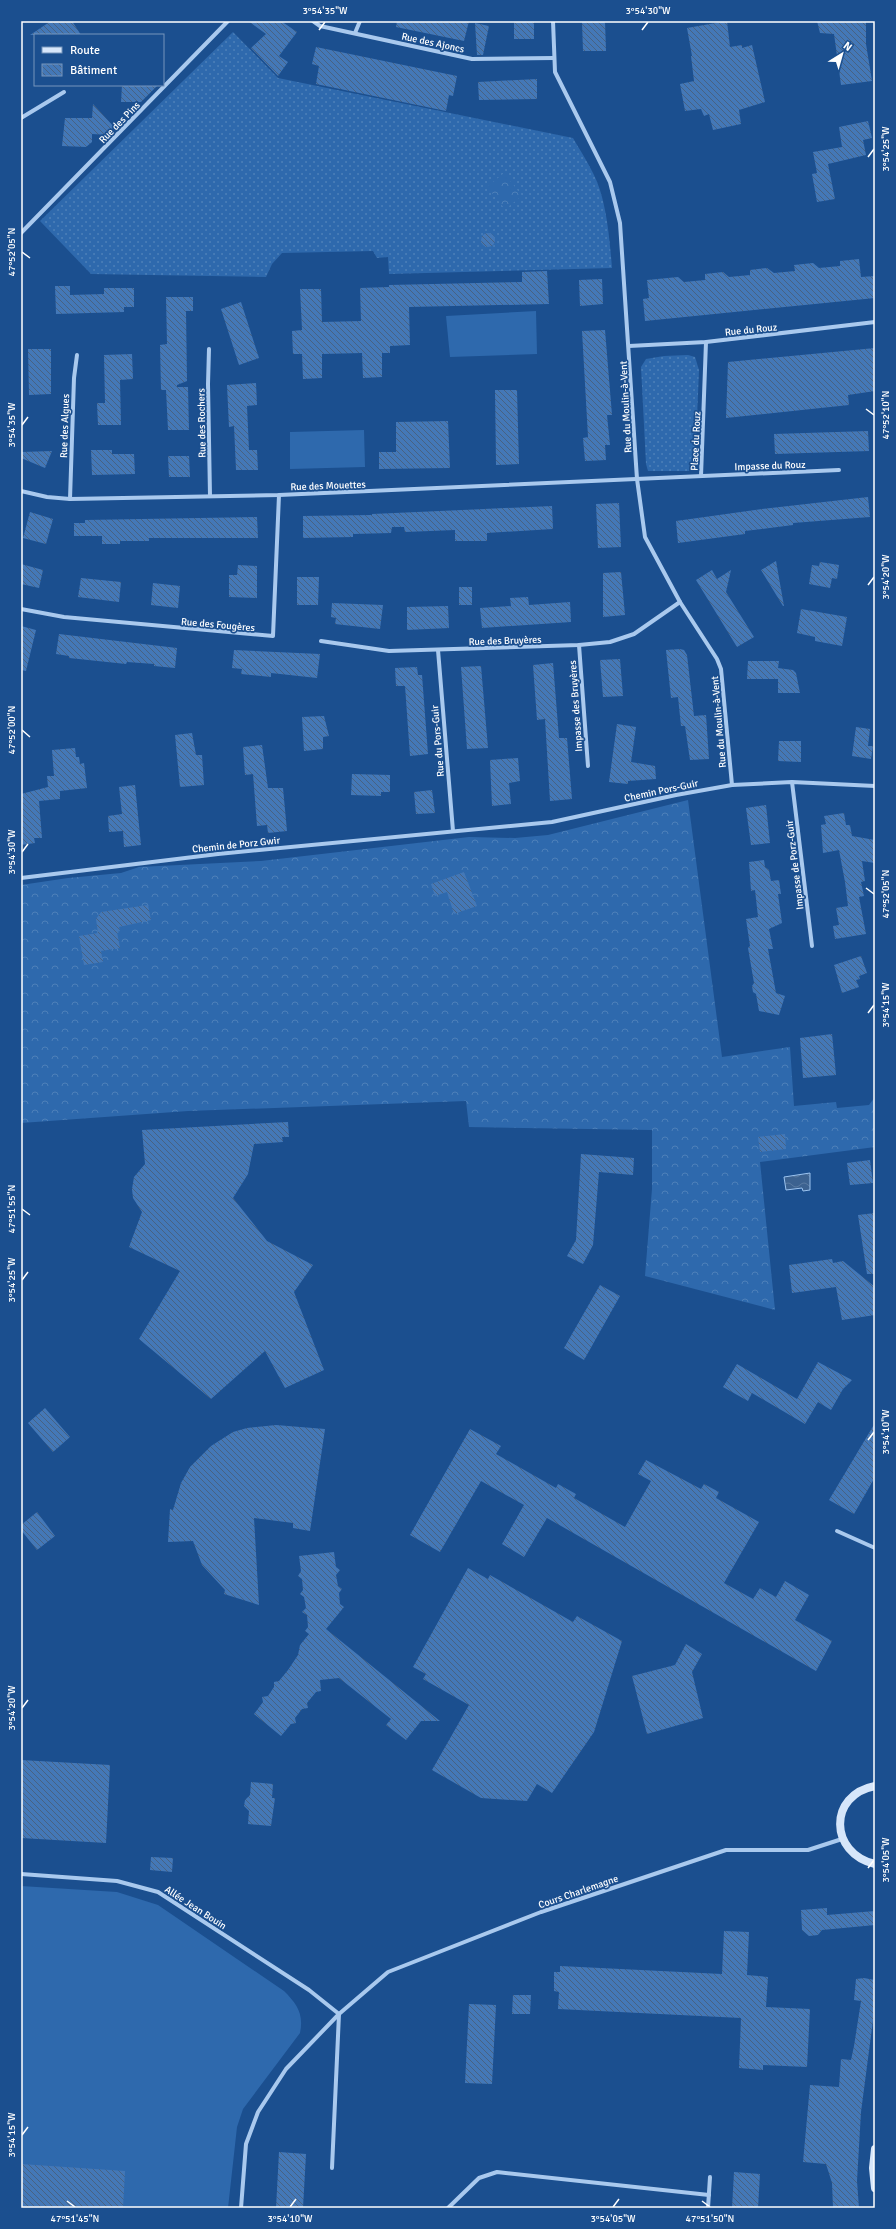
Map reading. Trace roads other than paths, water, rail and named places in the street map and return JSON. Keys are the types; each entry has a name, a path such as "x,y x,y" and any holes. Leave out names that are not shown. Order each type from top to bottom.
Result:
{"main road":[{"path":"875,1786 865,1788 853,1795 845,1805 840,1818 840,1831 842,1839 853,1854 864,1861 875,1864"},
{"path":"875,2149 873,2168 875,2188"}],"street":[{"name":"Rue des Pins","path":"21,233 228,21"},
{"name":"Rue des Ajoncs","path":"313,21 320,26 472,59 554,58"},
{"path":"355,33 360,21"},
{"name":"Rue du Moulin-à-Vent","path":"552,21 555,72 610,182 620,223 637,479 645,537 680,602 717,659 721,670 732,785"},
{"path":"21,118 64,92"},
{"name":"Rue du Rouz","path":"629,346 706,342 875,322"},
{"name":"Place du Rouz","path":"637,479 701,476 706,342"},
{"name":"Rue des Rochers","path":"209,349 208,384 210,496"},
{"name":"Rue des Algues","path":"70,499 74,378 78,355"},
{"name":"Impasse du Rouz","path":"701,476 839,470"},
{"name":"Rue des Mouettes","path":"21,491 48,497 70,499 279,495 637,479"},
{"name":"Rue des Fougères","path":"21,609 64,617 273,636 279,495"},
{"name":"Rue des Bruyères","path":"321,641 389,651 579,645 610,642 628,636 680,602"},
{"name":"Impasse des Bruyères","path":"579,645 588,766"},
{"name":"Rue du Pors-Guir","path":"438,650 453,831"},
{"name":"Chemin Pors-Guir","path":"453,831 552,822 676,794 732,785 792,782 875,786"},
{"name":"Impasse de Porz-Guir","path":"792,782 812,946"},
{"name":"Chemin de Porz Gwir","path":"21,878 218,854 453,831"},
{"path":"837,1531 875,1548"},
{"name":"Cours Charlemagne","path":"241,2208 246,2144 258,2112 286,2069 339,2014 388,1972 540,1912 726,1850 808,1850 842,1839"},
{"name":"Allée Jean Bouin","path":"21,1874 117,1882 158,1892 309,1990 339,2014"},
{"path":"332,2168 339,2014"},
{"path":"448,2208 480,2178 497,2172 709,2195"},
{"path":"708,2208 710,2177"}],"water":[{"path":"810,1173 810,1190 803,1191 802,1188 786,1190 784,1177"}]}
